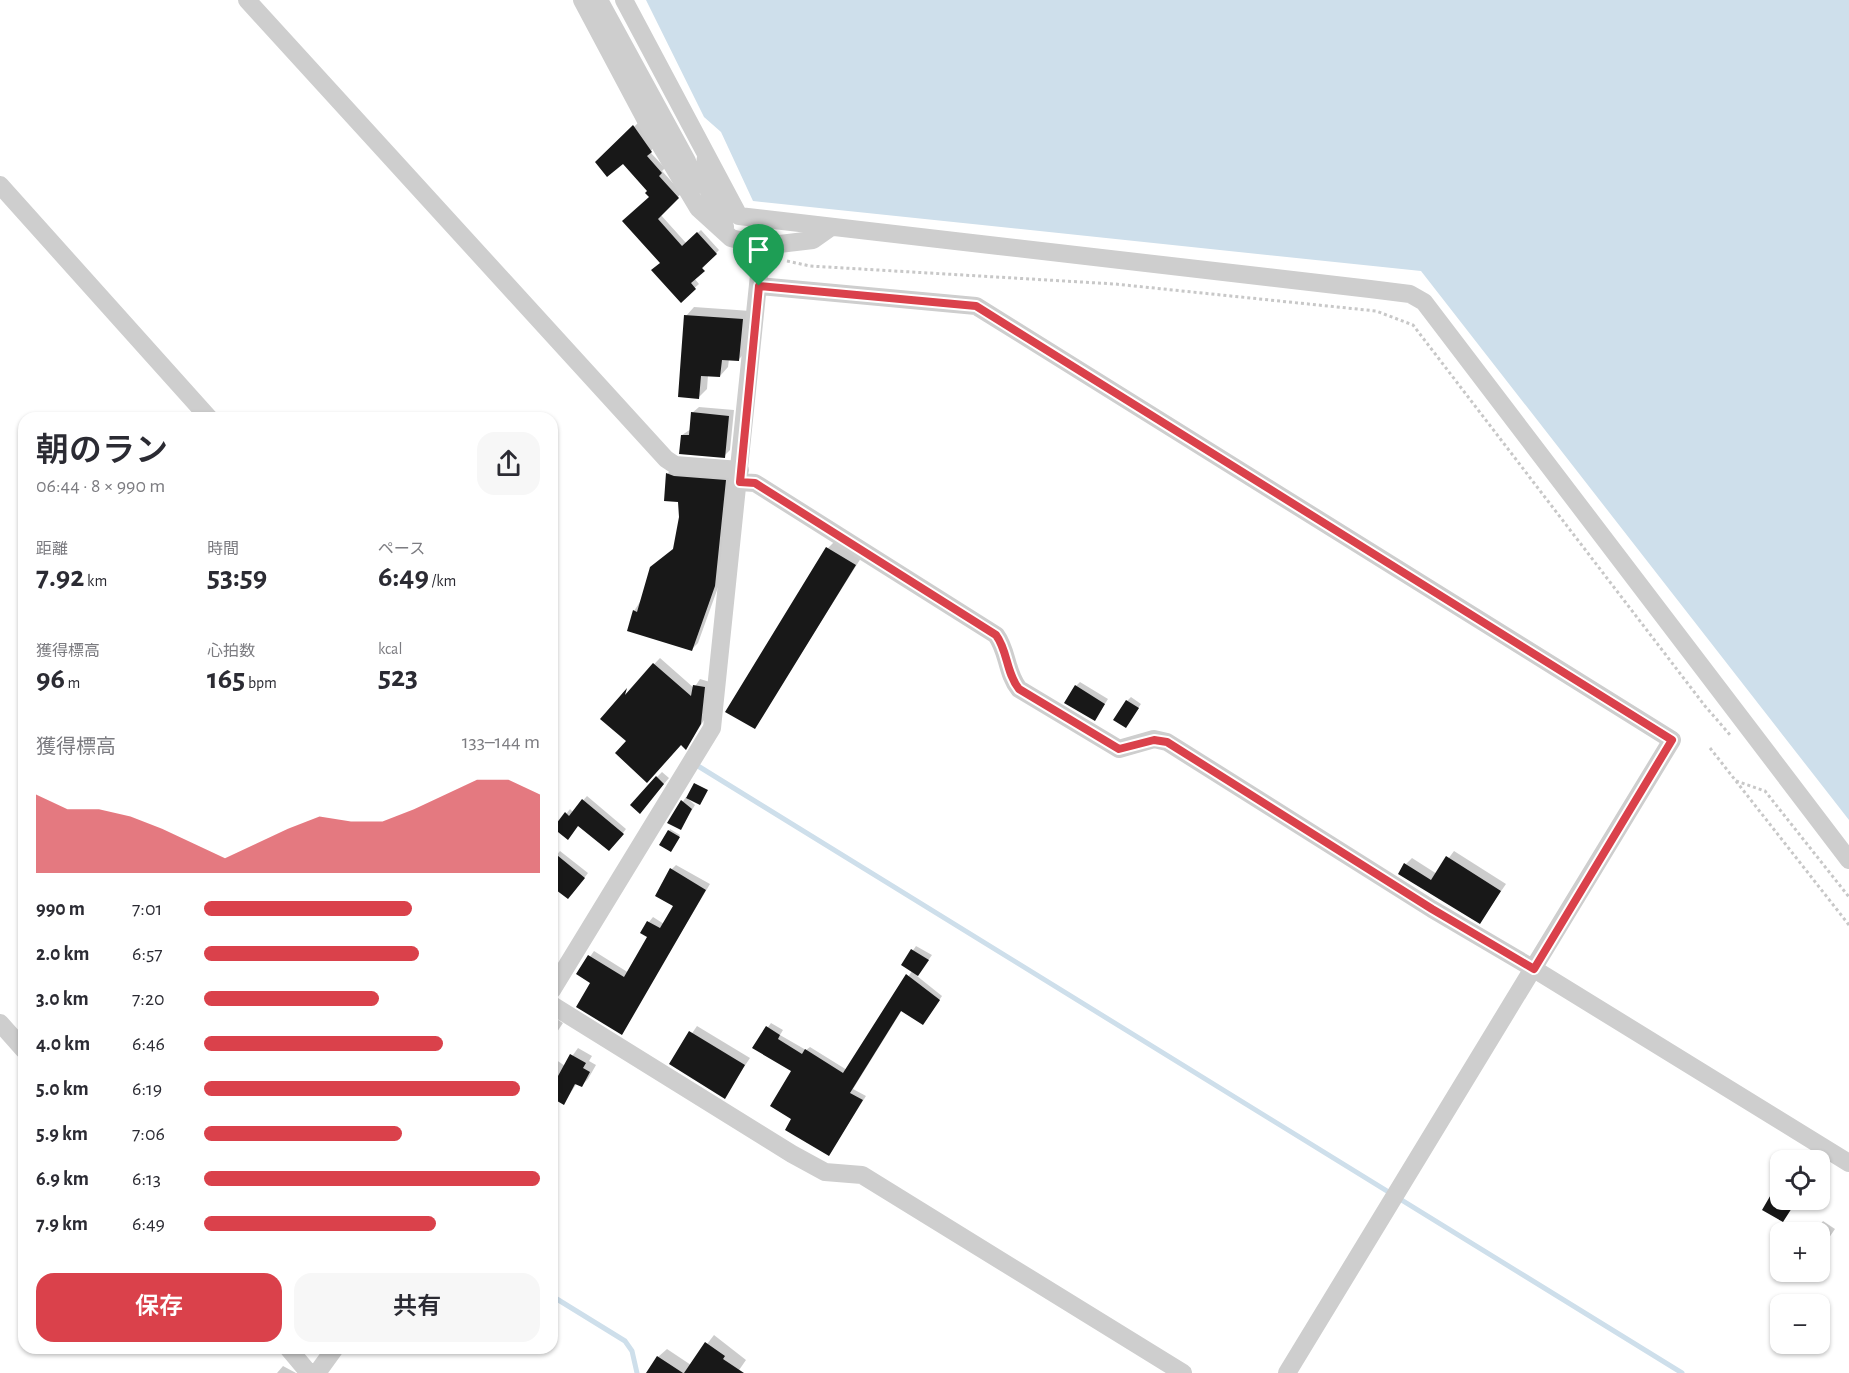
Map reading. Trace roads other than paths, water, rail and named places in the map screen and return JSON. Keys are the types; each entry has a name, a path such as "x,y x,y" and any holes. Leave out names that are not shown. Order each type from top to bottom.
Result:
{"street":[{"path":"247,0 666,459 675,465 740,476 755,483 996,635 1002,643 1011,680 1019,689 1119,749 1154,740 1167,742 1432,909 1534,969 1849,1163"},
{"path":"582,0 649,126 698,208 760,266 976,306 1672,740 1287,1373"},
{"path":"599,0 687,161 698,208"},
{"path":"624,0 739,216 1410,294 1424,302 1849,860"},
{"path":"706,156 703,178 731,238"},
{"path":"0,185 204,412"},
{"path":"760,266 813,240 830,228"},
{"path":"558,980 712,728 740,476 760,266"},
{"path":"558,1009 792,1154 825,1172 862,1175 1183,1373"},
{"path":"0,1023 18,1043"},
{"path":"293,1354 309,1373"},
{"path":"317,1373 331,1354"}],"water":[{"path":"646,0 1849,0 1849,820 1421,271 753,201 721,132 704,117"}],"waterway":[{"path":"698,766 1682,1373"},
{"path":"558,1300 625,1341 632,1351 637,1373"}]}
